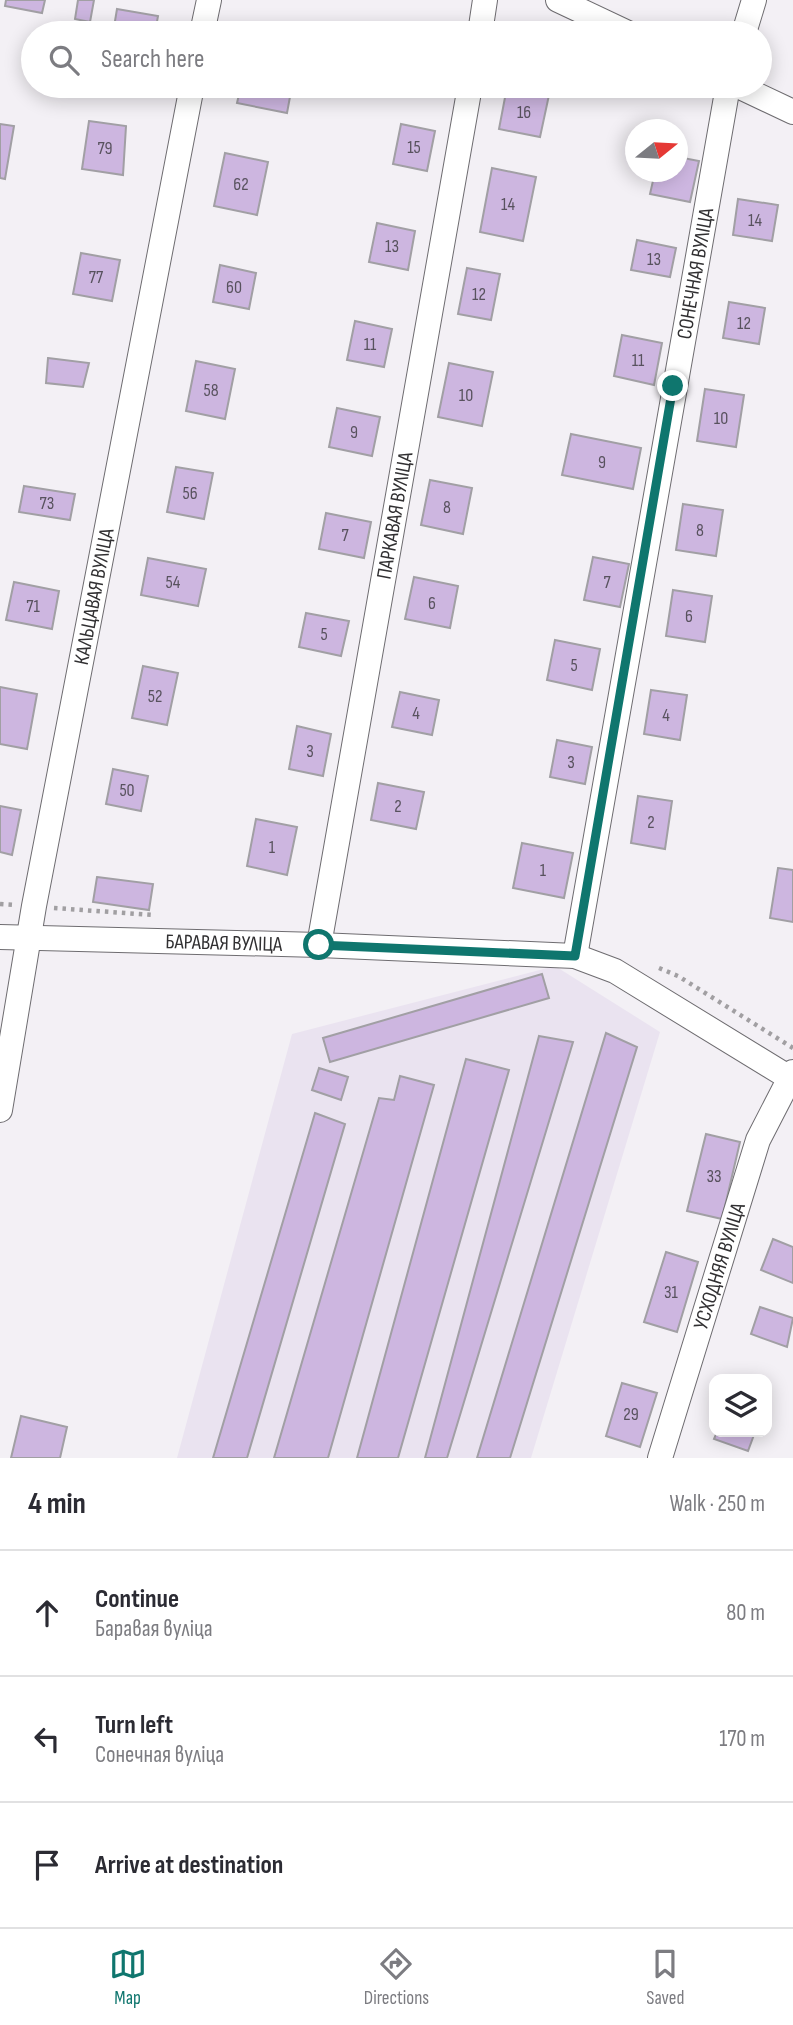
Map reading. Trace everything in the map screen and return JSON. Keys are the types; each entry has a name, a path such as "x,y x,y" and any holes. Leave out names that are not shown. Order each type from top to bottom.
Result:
{"street":[{"path":"205,21 209,0"},
{"path":"482,21 485,0"},
{"path":"558,0 603,21"},
{"path":"748,21 754,0"},
{"name":"КАЛЬЦАВАЯ ВУЛІЦА","path":"0,1111 30,938 190,98"},
{"name":"ПАРКАВАЯ ВУЛІЦА","path":"319,945 468,98"},
{"name":"СОНЕЧНАЯ ВУЛІЦА","path":"575,956 726,98"},
{"path":"763,98 793,112"},
{"name":"БАРАВАЯ ВУЛІЦА","path":"0,937 319,945 575,956 615,971 792,1077"},
{"name":"УСХОДНЯЯ ВУЛІЦА","path":"660,1458 758,1140 792,1077"}],"shaded area":[{"path":"555,966 660,1032 531,1458 177,1458 292,1034"}],"building":[{"path":"6,0 45,0 42,13 5,6"},
{"path":"78,0 94,0 90,21 75,19"},
{"path":"117,9 158,16 157,21 115,21"},
{"path":"238,98 290,98 287,113 237,103"},
{"path":"505,98 548,98 540,137 499,129"},
{"path":"89,121 126,126 123,175 82,169"},
{"path":"0,124 14,126 5,179 0,178"},
{"path":"401,124 435,131 427,171 393,164"},
{"path":"225,153 268,162 257,215 214,206"},
{"path":"688,159 699,161 690,202 650,194 653,182 688,182"},
{"path":"492,168 536,177 523,241 480,232"},
{"path":"738,199 778,205 772,241 733,235"},
{"path":"377,223 415,231 408,270 369,262"},
{"path":"637,240 676,248 670,277 631,270"},
{"path":"81,253 120,260 112,301 73,294"},
{"path":"220,265 256,273 249,309 213,302"},
{"path":"467,268 500,274 491,320 458,314"},
{"path":"729,302 765,308 759,344 723,338"},
{"path":"355,321 392,329 384,367 347,360"},
{"path":"622,335 662,343 654,385 614,376"},
{"path":"48,358 89,363 83,387 46,383"},
{"path":"196,361 235,369 225,419 186,411"},
{"path":"449,363 493,372 482,426 438,417"},
{"path":"705,389 744,395 736,447 697,441"},
{"path":"337,408 380,417 372,456 329,447"},
{"path":"571,434 641,448 633,489 562,475"},
{"path":"176,467 213,473 204,519 167,512"},
{"path":"430,480 472,488 463,534 421,525"},
{"path":"24,486 75,494 70,520 19,512"},
{"path":"683,504 723,510 716,556 676,550"},
{"path":"326,513 371,522 364,558 319,549"},
{"path":"593,557 629,564 620,607 584,600"},
{"path":"148,558 206,569 198,606 141,595"},
{"path":"414,577 458,586 450,628 405,619"},
{"path":"14,582 59,591 52,629 6,620"},
{"path":"673,590 712,596 705,642 666,636"},
{"path":"306,613 349,621 341,656 299,647"},
{"path":"555,640 600,649 592,690 547,680"},
{"path":"143,666 178,673 167,725 132,718"},
{"path":"0,687 37,694 27,749 0,744"},
{"path":"651,690 687,695 680,740 644,734"},
{"path":"400,692 439,700 432,735 392,727"},
{"path":"297,726 331,734 323,776 289,769"},
{"path":"557,740 592,747 585,784 550,777"},
{"path":"113,769 148,776 141,811 106,804"},
{"path":"378,783 424,792 416,829 371,820"},
{"path":"638,796 672,801 665,849 631,843"},
{"path":"0,806 21,810 12,855 0,852"},
{"path":"256,819 297,827 287,875 247,866"},
{"path":"522,843 573,853 564,898 513,888"},
{"path":"778,868 793,870 793,922 770,918"},
{"path":"97,877 153,884 149,910 93,902"},
{"path":"542,974 549,998 330,1062 323,1038"},
{"path":"606,1033 637,1047 510,1458 477,1458"},
{"path":"539,1036 573,1042 447,1458 425,1458"},
{"path":"466,1059 509,1070 398,1458 357,1458"},
{"path":"319,1068 348,1077 341,1100 312,1090"},
{"path":"400,1076 434,1085 328,1458 274,1458 379,1098 394,1100"},
{"path":"315,1113 345,1124 247,1458 213,1458"},
{"path":"706,1134 740,1142 722,1219 687,1211"},
{"path":"773,1239 793,1247 793,1283 761,1270"},
{"path":"666,1252 698,1262 677,1332 644,1322"},
{"path":"760,1307 793,1318 787,1347 751,1334"},
{"path":"622,1383 657,1393 640,1447 606,1436"},
{"path":"21,1416 67,1427 60,1458 11,1458"},
{"path":"715,1437 753,1437 748,1451 714,1439"}],"route":[{"path":"319,945 575,956 673,386"}]}
